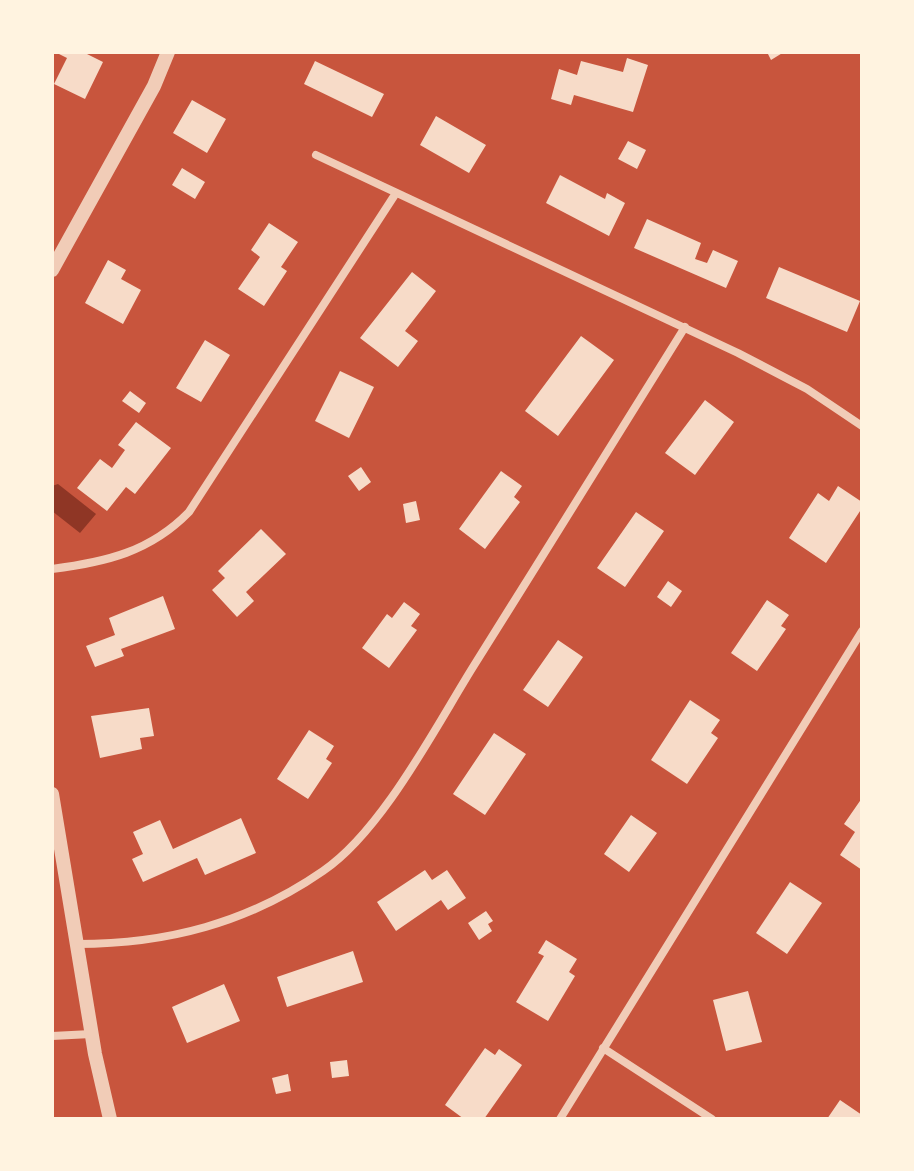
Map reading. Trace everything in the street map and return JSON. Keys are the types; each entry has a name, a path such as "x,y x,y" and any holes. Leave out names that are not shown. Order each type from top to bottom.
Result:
{"street":[{"path":"52,270 154,86 168,52"},
{"path":"316,155 685,327 807,389 862,426"},
{"path":"52,569 105,562 134,552 171,530 189,512 396,193"},
{"path":"77,944 133,944 195,931 282,895 342,855 421,751 685,327"},
{"path":"560,1119 862,631"},
{"path":"52,794 91,1034 110,1119"},
{"path":"52,1036 91,1034"},
{"path":"603,1048 712,1119"}],"shaded area":[{"path":"58,484 96,514 80,533 52,511 52,486"}],"building":[{"path":"55,52 83,52 103,62 85,99 54,84 67,58"},
{"path":"767,52 784,52 771,60"},
{"path":"627,58 648,65 633,112 574,95 571,105 551,99 559,69 577,75 581,61 623,72"},
{"path":"315,61 384,94 372,117 304,84"},
{"path":"192,100 226,119 207,153 173,133"},
{"path":"436,116 486,145 469,173 420,145"},
{"path":"628,141 646,150 637,169 618,159"},
{"path":"182,168 205,182 195,199 172,185"},
{"path":"560,175 605,199 607,193 625,203 609,236 546,203"},
{"path":"647,219 701,243 695,259 707,263 713,250 738,261 726,288 634,248"},
{"path":"269,223 298,242 281,267 287,271 264,306 238,289 260,257 251,250"},
{"path":"108,260 126,270 121,279 141,290 123,324 85,303"},
{"path":"779,267 860,301 847,332 766,298"},
{"path":"412,272 436,291 405,331 418,341 398,367 360,338"},
{"path":"581,336 614,360 558,436 525,411"},
{"path":"205,340 230,355 201,402 176,388"},
{"path":"340,371 374,387 349,438 315,421"},
{"path":"130,391 146,403 139,413 122,401"},
{"path":"705,400 734,422 695,475 665,453"},
{"path":"136,422 171,448 135,494 126,487 107,511 77,488 100,459 112,468 125,450 118,445"},
{"path":"361,467 371,482 359,491 348,476"},
{"path":"501,471 522,486 514,497 520,502 485,549 459,529"},
{"path":"838,486 862,502 862,508 826,563 789,538 818,493 829,501"},
{"path":"416,501 420,520 406,523 403,504"},
{"path":"636,512 664,531 625,587 597,568"},
{"path":"261,529 286,554 246,592 254,601 237,617 212,590 225,578 218,571"},
{"path":"668,581 682,591 671,607 657,597"},
{"path":"163,596 175,629 121,649 124,656 95,667 86,646 115,635 109,618"},
{"path":"767,600 789,615 781,626 786,629 757,671 731,653"},
{"path":"404,602 420,614 411,626 417,630 389,668 362,648 387,614 392,618"},
{"path":"558,640 583,657 548,707 523,690"},
{"path":"690,700 720,720 711,733 718,738 687,784 651,760"},
{"path":"149,708 154,736 140,738 142,749 100,758 91,716"},
{"path":"309,730 334,746 326,759 332,763 308,799 277,779"},
{"path":"494,733 526,754 485,815 453,794"},
{"path":"862,798 862,870 840,855 855,832 844,824"},
{"path":"631,815 657,833 629,872 604,854"},
{"path":"241,818 256,853 205,875 197,858 143,882 132,859 143,854 133,832 160,820 173,849"},
{"path":"425,870 432,880 447,870 466,898 448,910 441,900 396,931 377,902"},
{"path":"790,882 822,903 787,954 756,933"},
{"path":"486,911 493,921 488,924 492,931 479,940 468,923"},
{"path":"546,940 577,959 569,972 575,976 548,1021 516,1002 544,956 538,953"},
{"path":"353,951 363,982 287,1007 277,977"},
{"path":"224,984 240,1021 187,1043 172,1007"},
{"path":"748,991 762,1042 726,1051 713,1000"},
{"path":"485,1048 495,1055 499,1049 522,1065 484,1119 464,1119 445,1105"},
{"path":"347,1060 349,1076 332,1078 330,1062"},
{"path":"288,1074 291,1091 276,1094 272,1078"},
{"path":"840,1100 862,1115 862,1119 827,1119"}]}
